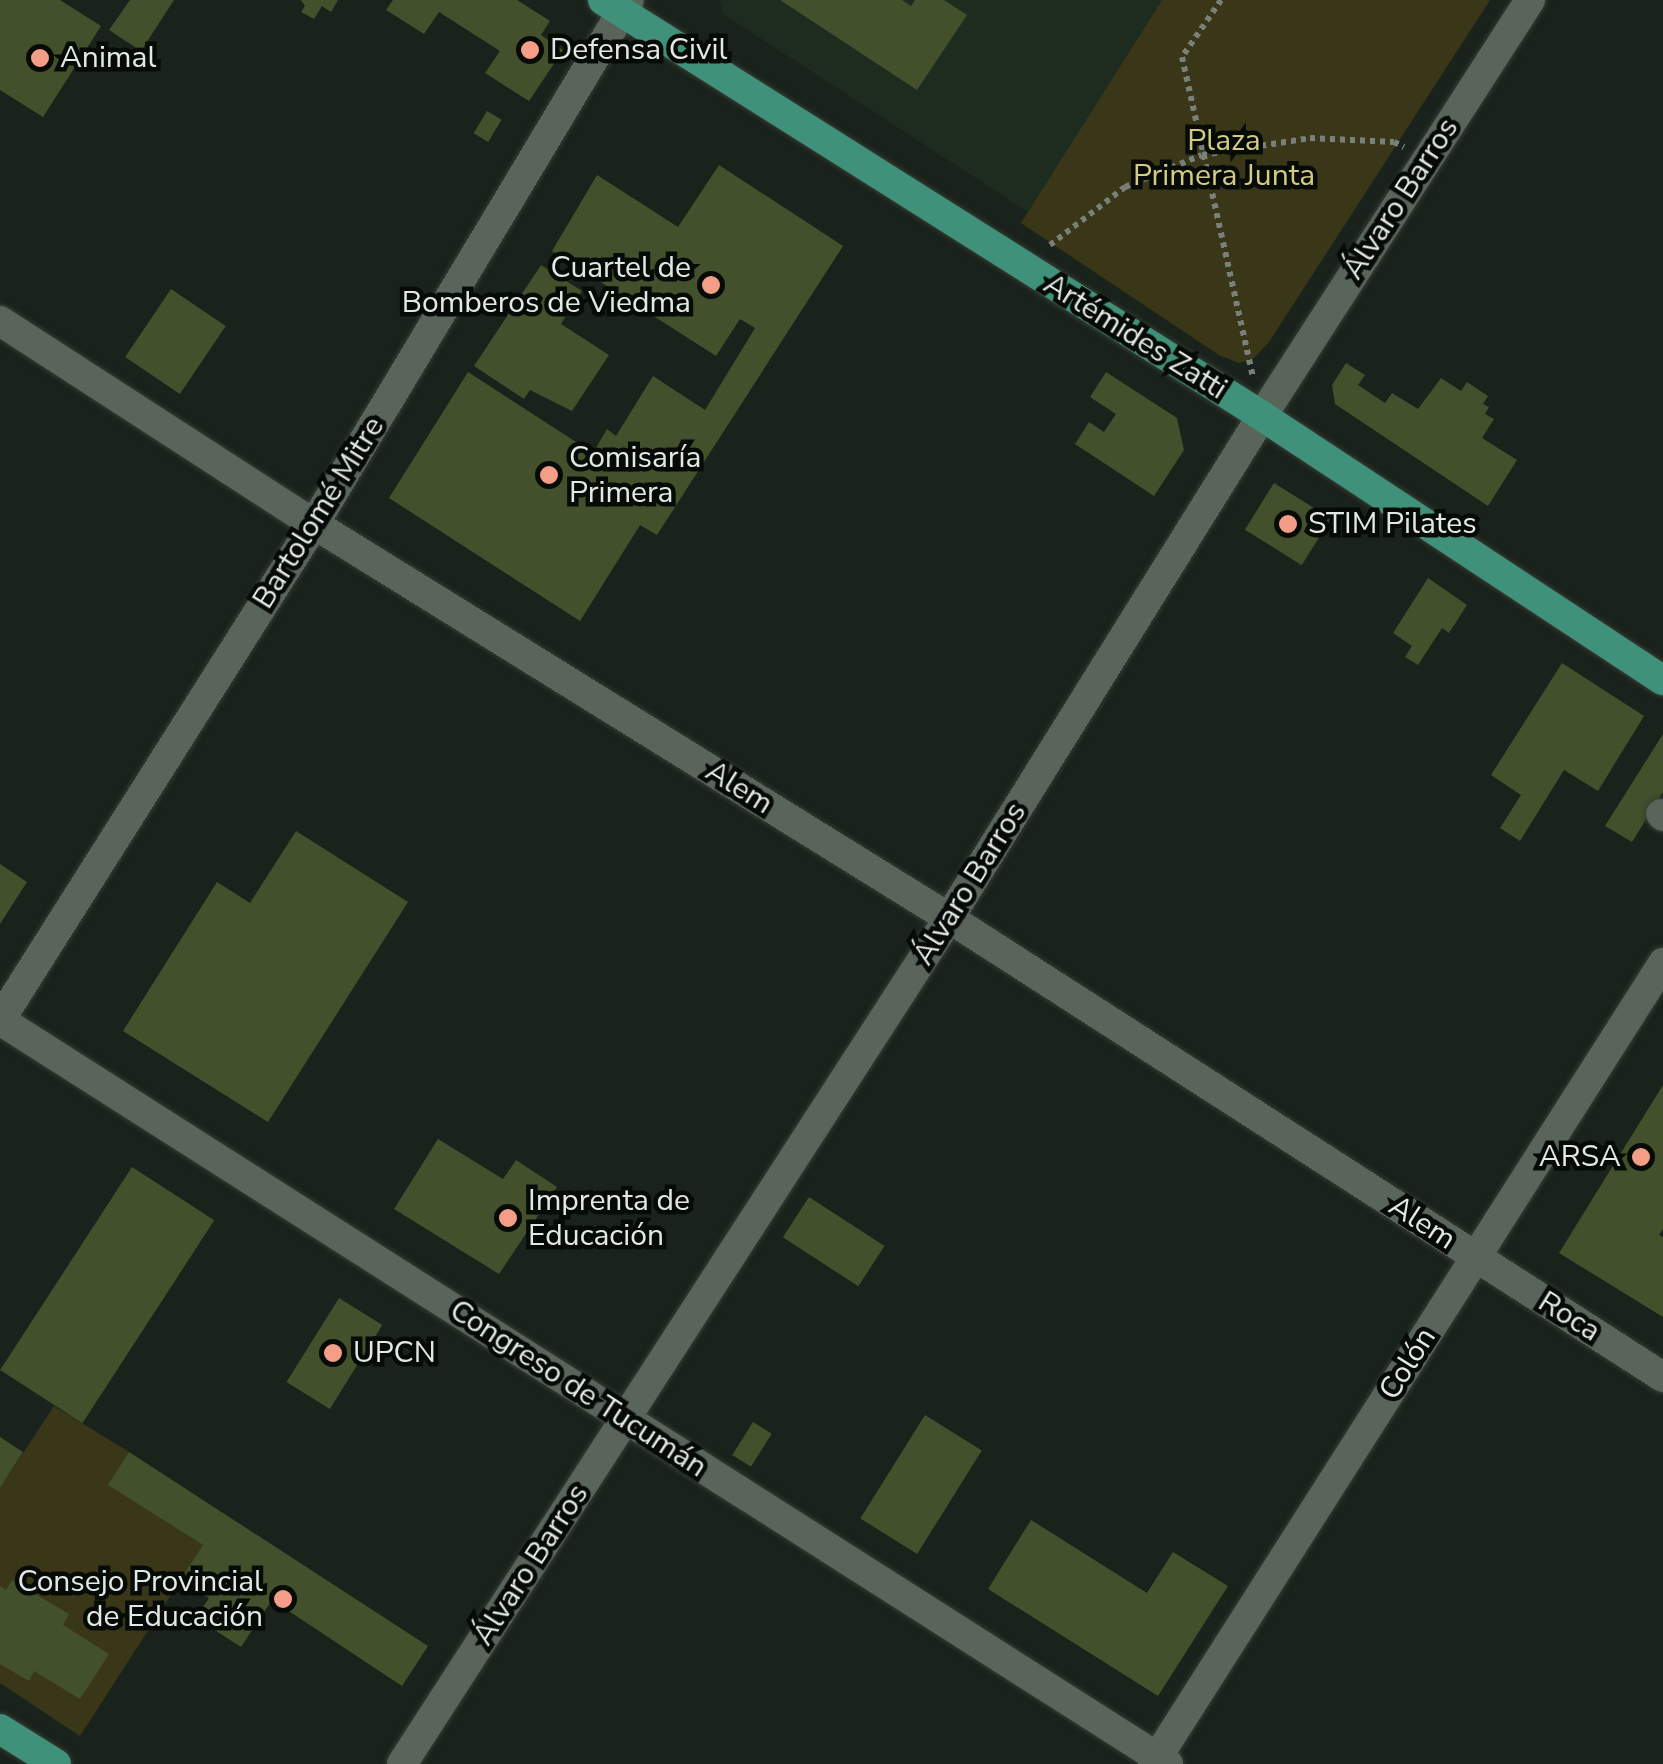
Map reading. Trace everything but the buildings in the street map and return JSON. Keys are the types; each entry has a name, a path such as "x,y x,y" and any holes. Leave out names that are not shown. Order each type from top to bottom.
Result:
{"main road":[{"name":"Artémides Zatti","path":"618,4 1030,272 1262,416 1663,680"},
{"path":"0,1729 56,1764"}],"street":[{"name":"Álvaro Barros","path":"402,1764 949,918 1262,416 1530,0"},
{"name":"Bartolomé Mitre","path":"0,1020 314,524 618,4"},
{"name":"Alem","path":"0,322 314,524 949,918 1475,1258"},
{"name":"Colón","path":"1159,1762 1663,963"},
{"name":"Congreso de Tucumán","path":"0,1020 1159,1762"},
{"name":"Roca","path":"1475,1258 1663,1377"}],"path":[{"path":"1221,0 1182,57 1262,416"},
{"path":"1030,272 1044,250 1126,188 1202,155 1310,138 1394,142 1427,158"}],"shaded area":[{"path":"719,0 1162,0 1028,212 723,14"}],"green space":[{"name":"Plaza Primera Junta","path":"1162,0 1490,0 1269,342 1253,359 1239,363 1219,355 1021,223"},
{"path":"54,1406 129,1452 109,1485 203,1545 80,1736 0,1683 0,1488"}],"place":[{"name":"Defensa Civil","path":"530,50"},
{"name":"Animal","path":"40,58"},
{"name":"Cuartel de Bomberos de Viedma","path":"711,285"},
{"name":"Comisaría Primera","path":"549,475"},
{"name":"STIM Pilates","path":"1288,524"},
{"name":"ARSA","path":"1641,1157"},
{"name":"Imprenta de Educación","path":"508,1218"},
{"name":"UPCN","path":"333,1353"},
{"name":"Consejo Provincial de Educación","path":"283,1599"}]}
